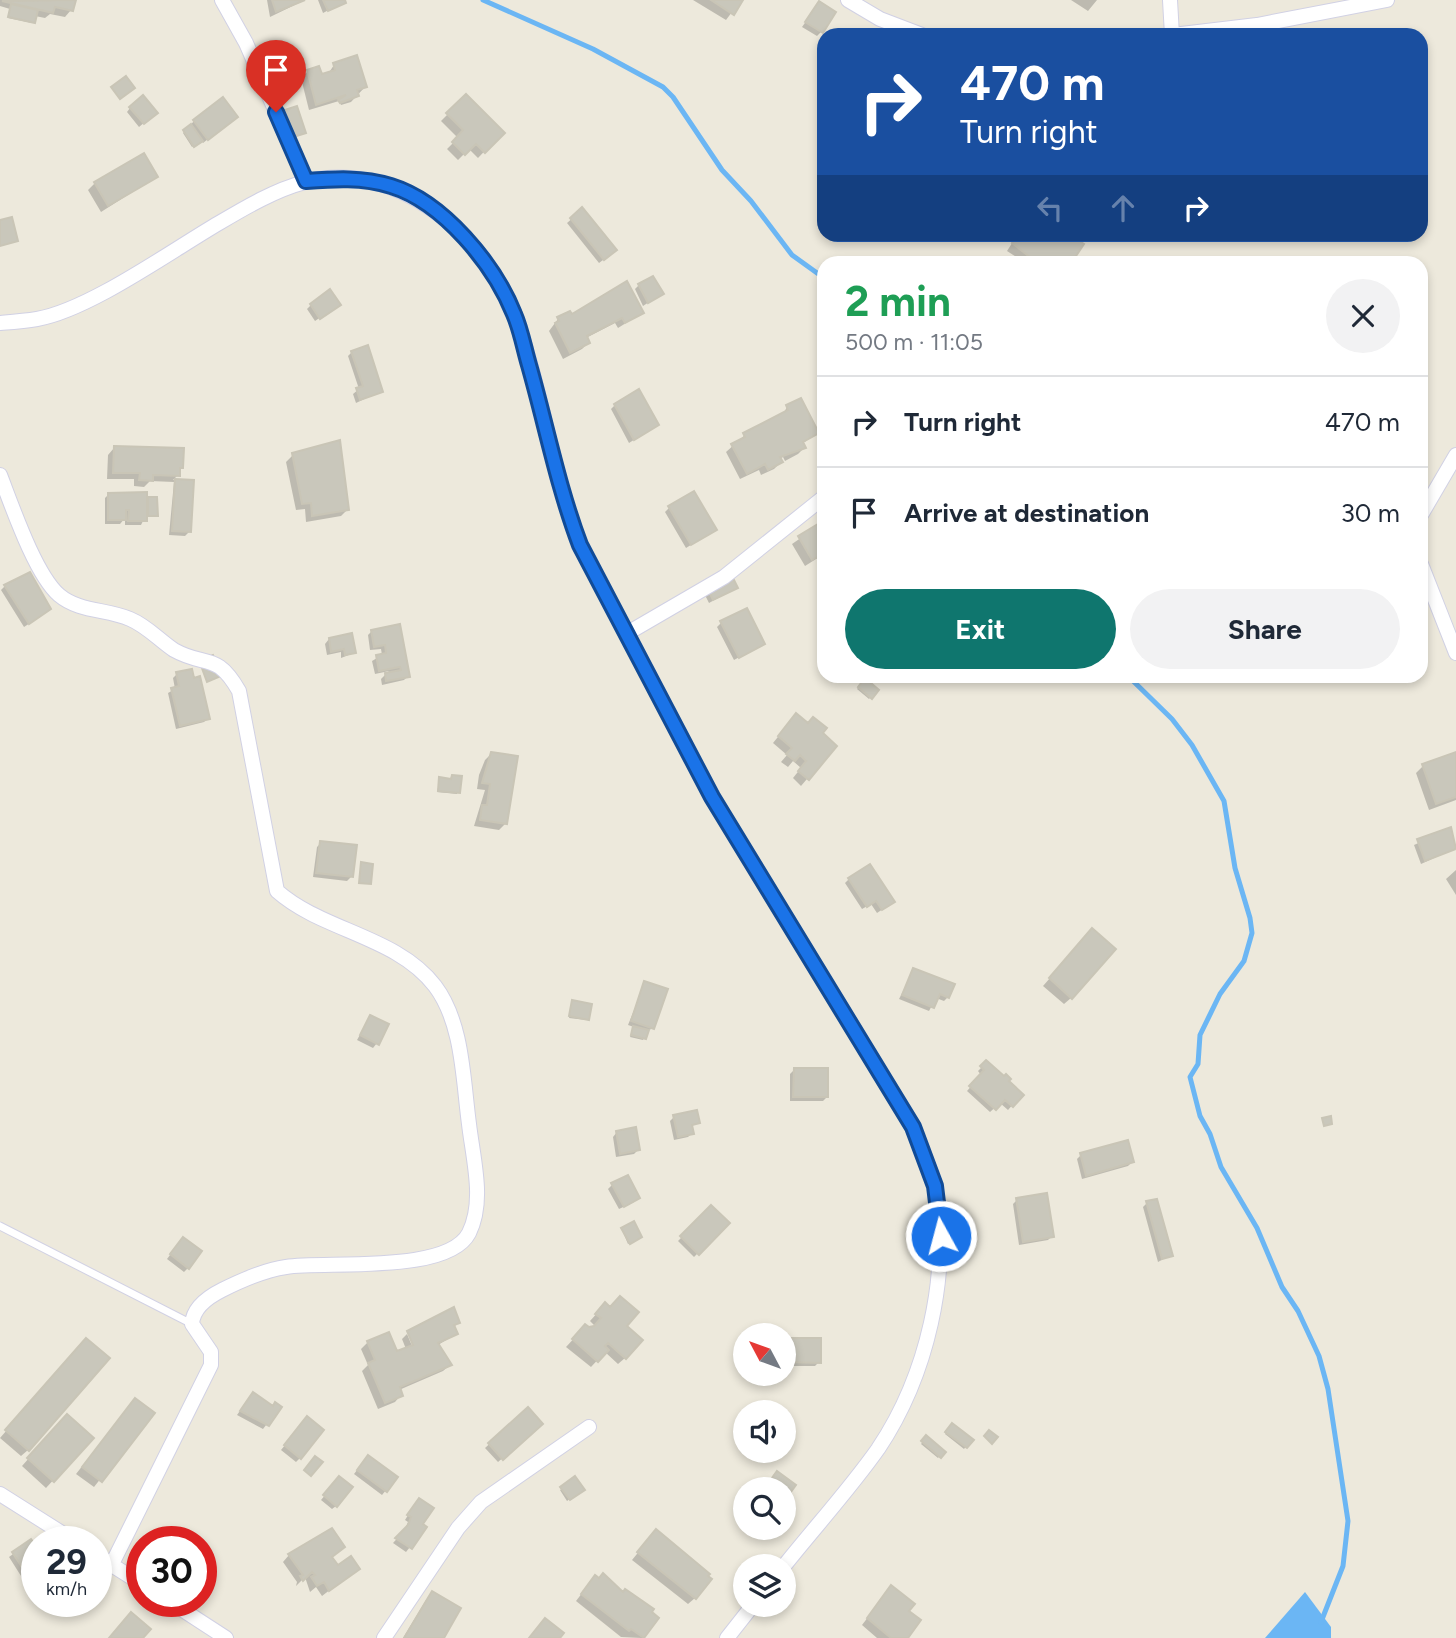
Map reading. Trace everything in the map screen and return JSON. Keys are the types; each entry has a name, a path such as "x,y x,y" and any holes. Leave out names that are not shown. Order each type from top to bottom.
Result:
{"street":[{"path":"222,0 246,43 306,181"},
{"path":"848,0 880,19 904,28"},
{"path":"1170,0 1172,28"},
{"path":"1226,28 1387,0"},
{"path":"0,323 39,319 82,304 248,206 306,181 347,178 392,186 428,207 458,230 490,268 514,314 568,512 580,545 712,797 913,1127 935,1186 941,1236 938,1282 924,1350 906,1394 878,1448 794,1554"},
{"path":"1428,503 1456,455"},
{"path":"0,475 45,578 60,596 80,607 128,618 173,649 208,660 229,673 239,691 277,891 409,961 435,986 449,1013 459,1049 477,1188 475,1216 467,1237 450,1251 419,1260 284,1267 247,1278 200,1306 192,1324 211,1352 211,1365 112,1562"},
{"path":"626,634 724,577 817,503"},
{"path":"1428,582 1456,653"},
{"path":"384,1638 458,1528 481,1502 589,1427"},
{"path":"0,1494 51,1526"},
{"path":"194,1617 226,1638"},
{"path":"727,1638 744,1617"}],"lane":[{"path":"0,1226 192,1324"}],"water":[{"path":"1305,1592 1331,1627 1331,1638 1265,1638"}],"building":[{"path":"76,0 73,11 55,7 53,13 2,1"},
{"path":"272,0 305,0 276,12"},
{"path":"323,0 345,0 346,3 328,11"},
{"path":"711,0 743,0 734,15"},
{"path":"819,1 836,12 826,28 817,29 805,22"},
{"path":"11,4 38,10 35,23 8,17"},
{"path":"357,55 367,87 357,90 359,96 340,103 338,100 346,95 316,105 307,70 319,66 322,74 335,70 333,63"},
{"path":"126,76 135,88 120,99 111,87"},
{"path":"466,94 505,133 485,153 476,144 465,155 452,142 463,130 446,113"},
{"path":"143,95 158,113 144,124 129,107"},
{"path":"223,97 238,117 208,140 193,120"},
{"path":"297,106 306,133 290,138 282,111"},
{"path":"191,124 203,141 194,147 183,130"},
{"path":"144,153 158,177 108,206 94,182"},
{"path":"582,207 617,250 604,260 570,218"},
{"path":"12,217 18,241 0,246 0,220"},
{"path":"1012,243 1084,244 1076,256 1028,256"},
{"path":"653,276 664,294 648,303 638,284"},
{"path":"627,281 644,313 625,323 622,318 587,336 590,343 570,353 555,323 559,321 557,317 570,311 572,314"},
{"path":"330,289 341,305 320,319 310,304"},
{"path":"368,345 383,392 360,400 356,388 363,386 351,351"},
{"path":"639,389 659,425 634,440 614,404"},
{"path":"801,398 817,434 803,442 806,448 780,457 783,462 768,470 765,464 747,474 731,444 745,437 743,433 788,410 786,405"},
{"path":"340,440 349,510 312,516 311,503 302,504 292,453"},
{"path":"114,446 184,448 180,476 153,475 153,481 139,480 140,473 113,473"},
{"path":"175,479 194,480 191,532 172,531"},
{"path":"694,491 717,530 691,545 668,506"},
{"path":"147,492 147,521 128,521 129,510 126,510 126,520 108,520 108,493"},
{"path":"148,497 157,497 158,516 148,516"},
{"path":"817,525 817,557 812,560 798,536"},
{"path":"30,572 51,609 29,624 4,585"},
{"path":"730,572 738,588 713,600 705,584"},
{"path":"747,608 765,644 739,658 720,621"},
{"path":"400,624 410,677 386,681 385,673 401,670 400,667 379,671 376,655 386,653 385,645 374,647 371,630"},
{"path":"352,633 356,653 345,655 344,649 331,652 329,638"},
{"path":"213,655 221,676 207,682 199,660"},
{"path":"192,669 194,678 200,676 210,719 180,726 171,688 179,686 176,672"},
{"path":"861,683 871,683 879,690 872,699 858,687"},
{"path":"796,713 808,723 813,717 827,728 823,733 837,746 809,780 798,771 806,761 800,755 795,761 786,754 792,748 778,736"},
{"path":"491,752 518,756 507,824 480,820 482,805 487,805 490,784 482,783"},
{"path":"1456,752 1456,797 1436,804 1422,764"},
{"path":"452,775 462,776 460,793 438,791 439,777 451,779"},
{"path":"1451,827 1456,849 1425,861 1417,839"},
{"path":"320,841 357,845 353,877 316,873"},
{"path":"361,862 373,864 371,884 359,883"},
{"path":"870,864 895,902 882,910 876,901 867,907 848,878"},
{"path":"1092,928 1116,949 1072,999 1049,978"},
{"path":"913,968 955,984 949,998 940,994 934,1008 902,995"},
{"path":"644,981 668,989 654,1029 631,1021"},
{"path":"572,1000 592,1004 589,1020 569,1016"},
{"path":"370,1015 389,1024 379,1045 360,1035"},
{"path":"633,1026 649,1030 646,1039 631,1035"},
{"path":"986,1060 1004,1076 1006,1074 1011,1079 1009,1081 1024,1095 1013,1107 1005,1100 996,1110 969,1086 984,1070 980,1066"},
{"path":"794,1068 828,1068 828,1097 793,1097"},
{"path":"697,1110 700,1123 692,1125 694,1134 678,1137 673,1115"},
{"path":"1331,1116 1332,1124 1324,1126 1322,1118"},
{"path":"636,1127 640,1150 620,1154 616,1131"},
{"path":"1128,1140 1134,1162 1086,1176 1080,1153"},
{"path":"628,1175 640,1198 624,1207 611,1183"},
{"path":"1047,1193 1054,1237 1023,1242 1016,1198"},
{"path":"1157,1199 1173,1256 1162,1259 1146,1201"},
{"path":"711,1205 730,1223 699,1255 680,1236"},
{"path":"634,1221 642,1237 630,1244 621,1228"},
{"path":"183,1237 202,1251 189,1269 170,1254"},
{"path":"620,1296 639,1312 627,1326 643,1340 626,1359 608,1343 605,1346 609,1350 598,1362 572,1339 585,1324 594,1326 601,1318 595,1314 605,1302 610,1307"},
{"path":"454,1307 460,1323 454,1325 458,1334 438,1343 452,1365 400,1387 403,1396 385,1403 368,1363 375,1360 367,1341 389,1332 397,1351 413,1345 407,1331"},
{"path":"86,1338 110,1358 29,1451 5,1430"},
{"path":"796,1338 821,1338 821,1363 796,1362"},
{"path":"253,1392 273,1406 275,1402 282,1407 269,1426 240,1411"},
{"path":"135,1398 155,1413 102,1482 82,1467"},
{"path":"528,1407 543,1424 503,1460 488,1443"},
{"path":"67,1414 94,1438 54,1482 27,1458"},
{"path":"307,1416 324,1430 301,1459 284,1445"},
{"path":"952,1423 974,1440 967,1448 945,1432"},
{"path":"989,1430 998,1437 992,1444 984,1436"},
{"path":"926,1435 946,1452 941,1458 921,1441"},
{"path":"368,1455 398,1477 387,1492 357,1470"},
{"path":"315,1456 323,1462 311,1476 304,1470"},
{"path":"777,1471 785,1477 773,1477"},
{"path":"339,1476 353,1487 337,1507 323,1495"},
{"path":"575,1476 585,1490 570,1500 560,1487"},
{"path":"419,1498 434,1508 423,1524 427,1527 412,1549 395,1538 408,1525 411,1517 407,1515"},
{"path":"332,1528 345,1547 332,1557 338,1565 351,1556 360,1569 329,1591 324,1582 317,1586 311,1577 315,1575 312,1572 303,1581 300,1576 303,1575 288,1554"},
{"path":"656,1529 710,1574 708,1576 712,1579 696,1599 637,1552"},
{"path":"21,1546 21,1566 12,1552"},
{"path":"603,1573 623,1592 625,1589 654,1609 652,1612 659,1618 644,1638 631,1629 629,1631 581,1594 595,1575 599,1578"},
{"path":"891,1585 915,1604 909,1611 921,1620 908,1638 891,1638 867,1618"},
{"path":"432,1591 461,1608 444,1638 404,1638"},
{"path":"127,1617 137,1617 151,1629 143,1638 109,1638"},
{"path":"545,1618 564,1633 560,1638 529,1638"}],"waterway":[{"path":"483,0 593,49 663,87 673,97 722,170 751,201 792,255 817,273"},
{"path":"1135,683 1172,719 1192,745 1224,801 1235,868 1250,918 1252,933 1244,961 1220,994 1200,1035 1198,1064 1190,1077 1200,1116 1210,1134 1221,1167 1257,1228 1282,1287 1298,1311 1319,1356 1328,1389 1348,1521 1343,1566 1321,1622"}],"route":[{"path":"276,112 306,181 347,178 392,186 428,207 458,230 490,268 514,314 568,512 580,545 712,797 882,1072 913,1127 935,1186 941,1236"}]}
